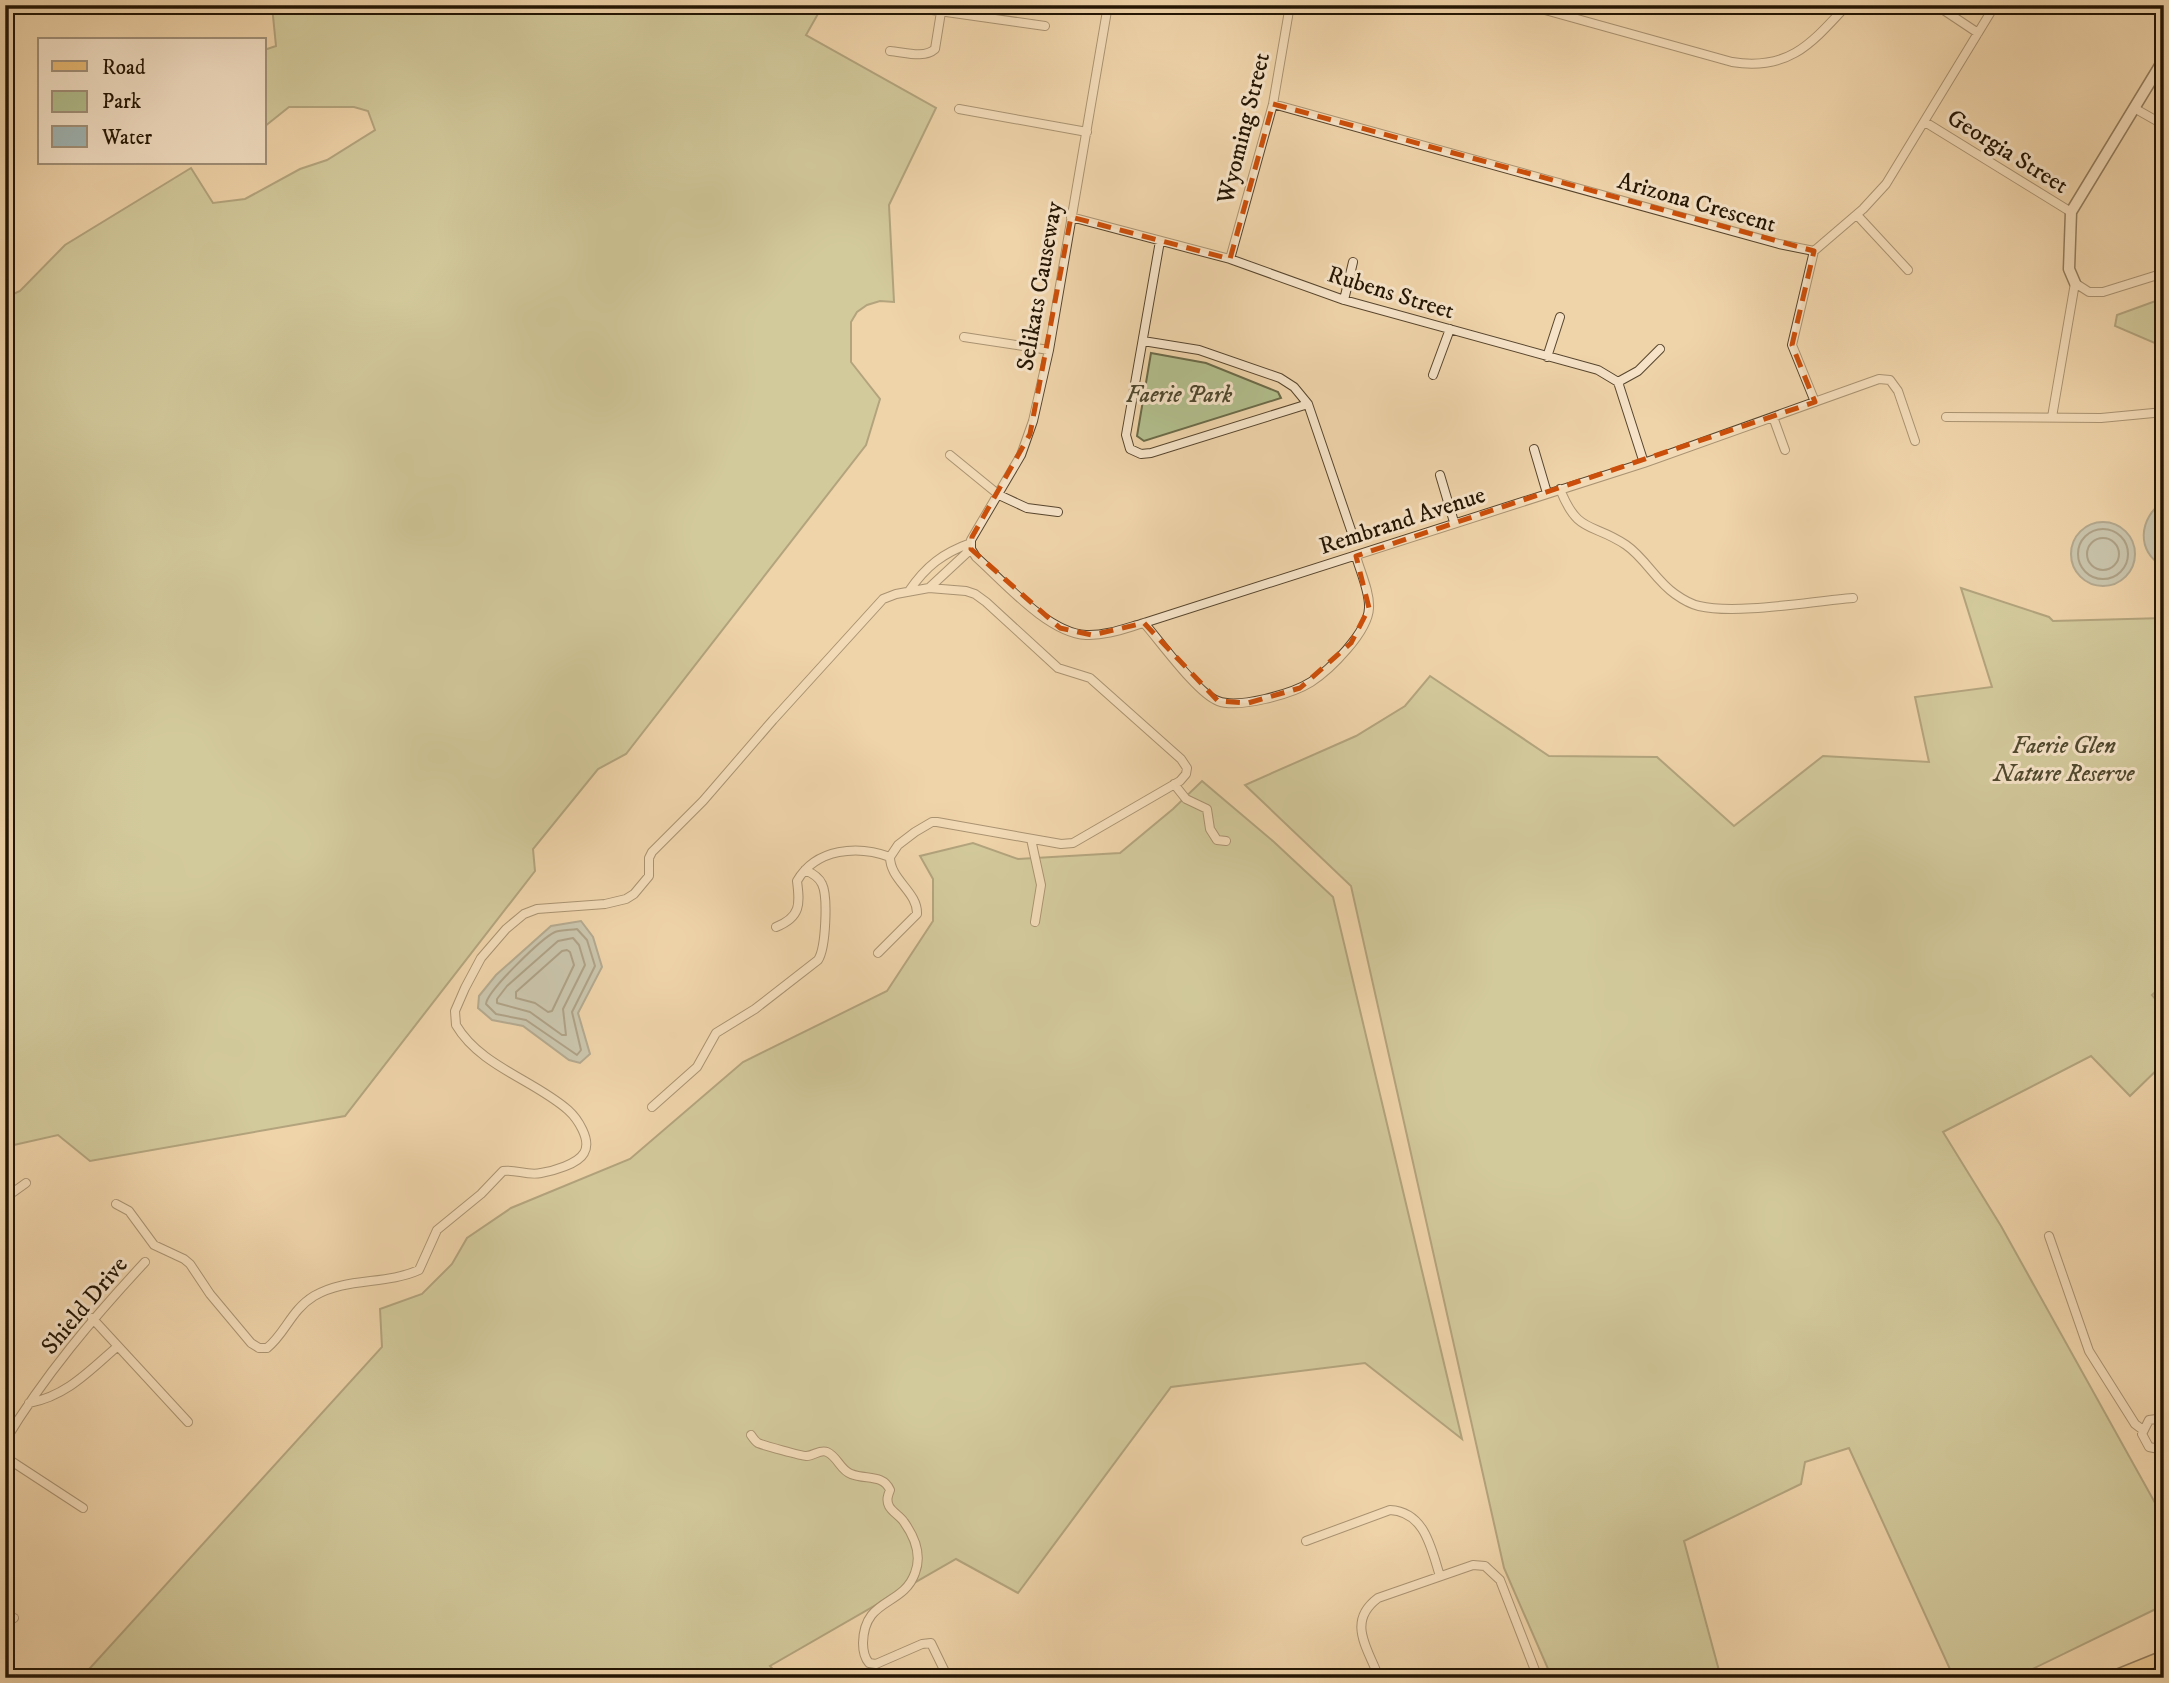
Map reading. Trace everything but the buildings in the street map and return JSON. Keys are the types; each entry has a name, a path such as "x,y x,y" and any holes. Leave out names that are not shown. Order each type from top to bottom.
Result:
{"main road":[{"path":"2112,1678 2164,1657"}],"street":[{"path":"897,5 1045,26"},
{"name":"Selikats Causeway","path":"929,589 973,550 1026,446 1049,350 1108,5"},
{"name":"Wyoming Street","path":"1230,259 1273,104 1290,5"},
{"path":"1527,5 1732,62 1754,65 1781,61 1798,52 1816,38 1847,5"},
{"path":"1936,5 1978,33"},
{"path":"1815,402 1792,345 1814,251 1857,215 1886,184 1995,5"},
{"path":"890,51 924,55 932,53 941,12"},
{"path":"2164,59 2071,212 2069,269 2075,283 2086,291 2095,293 2115,290 2164,273"},
{"name":"Arizona Crescent","path":"1273,104 1779,244 1814,251"},
{"path":"2134,108 2164,125"},
{"path":"959,109 1087,132"},
{"name":"Georgia Street","path":"1925,122 2071,212"},
{"path":"1857,215 1908,270"},
{"name":"Rubens Street","path":"1071,217 1230,259 1344,300 1591,368 1618,382"},
{"path":"1160,241 1126,435 1128,445 1141,454 1165,450 1308,404"},
{"path":"1344,300 1353,262"},
{"path":"2052,417 2075,283"},
{"path":"1547,357 1560,317"},
{"path":"1433,376 1450,329"},
{"path":"964,337 1049,350"},
{"path":"1143,341 1199,350 1271,375 1294,387 1308,404 1352,533"},
{"path":"1644,463 1618,382 1638,371 1660,349"},
{"name":"Rembrand Avenue","path":"973,550 1046,620 1075,633 1092,635 1144,623 1644,463 1879,379 1889,380 1898,391 1915,441"},
{"path":"1946,417 2101,418 2164,412"},
{"path":"1773,418 1785,450"},
{"path":"1534,449 1547,494"},
{"path":"950,455 999,495 1027,508 1058,512"},
{"path":"1440,475 1454,522"},
{"path":"1560,489 1569,511 1579,523 1630,548 1672,592 1697,606 1753,607 1853,598"},
{"path":"909,591 940,556 973,550"},
{"path":"1144,623 1204,691 1218,701 1248,702 1300,688 1318,677 1351,643 1367,618 1369,603 1356,556"},
{"path":"116,1204 129,1211 154,1245 190,1264 218,1305 251,1343 259,1348 267,1348 301,1306 313,1297 337,1286 419,1270 437,1230 481,1194 503,1171 542,1173 582,1156 586,1151 585,1138 573,1115 483,1053 458,1029 455,1021 456,1007 476,966 506,929 528,912 543,907 605,904 621,901 634,894 649,876 650,856 659,844 704,801 772,720 877,606 890,596 929,589 966,591 975,594 1058,668 1090,678 1181,760 1187,768 1186,774 1174,784 1076,841 1061,844 950,822 932,822 898,845 890,858 893,872 915,903 917,914 878,953"},
{"path":"1174,784 1186,800 1207,809 1213,835 1217,840 1226,841"},
{"path":"1031,839 1041,885 1035,922"},
{"path":"776,927 787,922 797,910 797,881 805,870 822,856 838,850 876,853 890,858"},
{"path":"652,1107 701,1063 716,1033 755,1009 818,960 825,941 824,888 817,877 805,870"},
{"path":"5,1198 26,1183"},
{"path":"2049,1236 2089,1351 2127,1413 2143,1430 2146,1444 2162,1453"},
{"name":"Shield Drive","path":"5,1441 29,1403 92,1318 145,1262"},
{"path":"92,1318 188,1422"},
{"path":"29,1403 47,1399 65,1390 118,1346"},
{"path":"2143,1430 2149,1420 2164,1418"},
{"path":"751,1435 757,1443 805,1456 821,1451 828,1452 851,1474 887,1483 890,1490 887,1499 889,1507 904,1521 918,1551 916,1571 908,1588 874,1610 867,1621 864,1655 869,1663 883,1662 922,1644 931,1643 948,1678"},
{"path":"5,1457 83,1508"},
{"path":"1306,1541 1380,1513 1401,1511 1410,1514 1419,1525 1429,1542 1440,1576"},
{"path":"1379,1678 1361,1632 1362,1613 1367,1606 1378,1598 1473,1565 1493,1570 1500,1580 1538,1678"},
{"path":"5,1614 14,1618"}],"highlighted area":[{"path":"1273,104 1814,251 1792,345 1815,402 1356,556 1369,608 1351,643 1300,688 1248,703 1218,701 1144,623 1092,635 1060,628 971,549 972,537 1030,434 1071,217 1230,259"}],"green space":[{"path":"823,5 806,35 936,108 889,205 894,302 880,301 867,305 857,312 851,322 851,362 880,399 866,445 626,754 598,769 533,849 535,871 345,1116 90,1161 58,1135 5,1147 5,298 20,291 65,245 191,168 213,203 245,199 300,169 327,160 375,130 368,111 354,107 289,107 266,125 266,49 276,46 272,6"},
{"path":"2164,298 2164,347 2115,326 2117,315"},
{"name":"Faerie Park","path":"1151,353 1206,363 1278,392 1281,398 1144,441 1137,436"},
{"name":"Faerie Glen Nature Reserve","path":"1961,588 2049,617 2053,621 2164,618 2164,984 2152,995 2164,1009 2164,1063 2130,1096 2091,1056 1943,1132 2001,1226 2164,1519 2164,1605 2014,1678 1954,1678 1849,1448 1805,1462 1801,1484 1684,1541 1721,1678 1552,1678 1504,1568 1351,886 1245,785 1356,736 1405,706 1430,676 1549,756 1657,757 1734,826 1823,756 1929,762 1915,697 1992,687"},
{"path":"1202,781 1333,897 1462,1439 1365,1363 1171,1387 1018,1593 956,1559 770,1666 780,1678 81,1678 382,1347 380,1309 422,1294 452,1264 467,1238 511,1208 630,1159 743,1062 887,991 933,921 933,879 920,856 973,843 1018,859 1120,853"}],"water":[{"path":"2164,501 2164,567 2148,553 2144,534 2149,516"},
{"path":"2103,522 2115,524 2126,531 2133,542 2133,566 2126,577 2115,584 2103,586 2091,584 2080,577 2073,566 2071,554 2073,542 2080,531 2091,524"},
{"path":"581,921 593,937 602,967 578,1013 590,1054 580,1063 569,1060 523,1026 492,1020 478,1008 479,996 496,975 551,926"}]}
